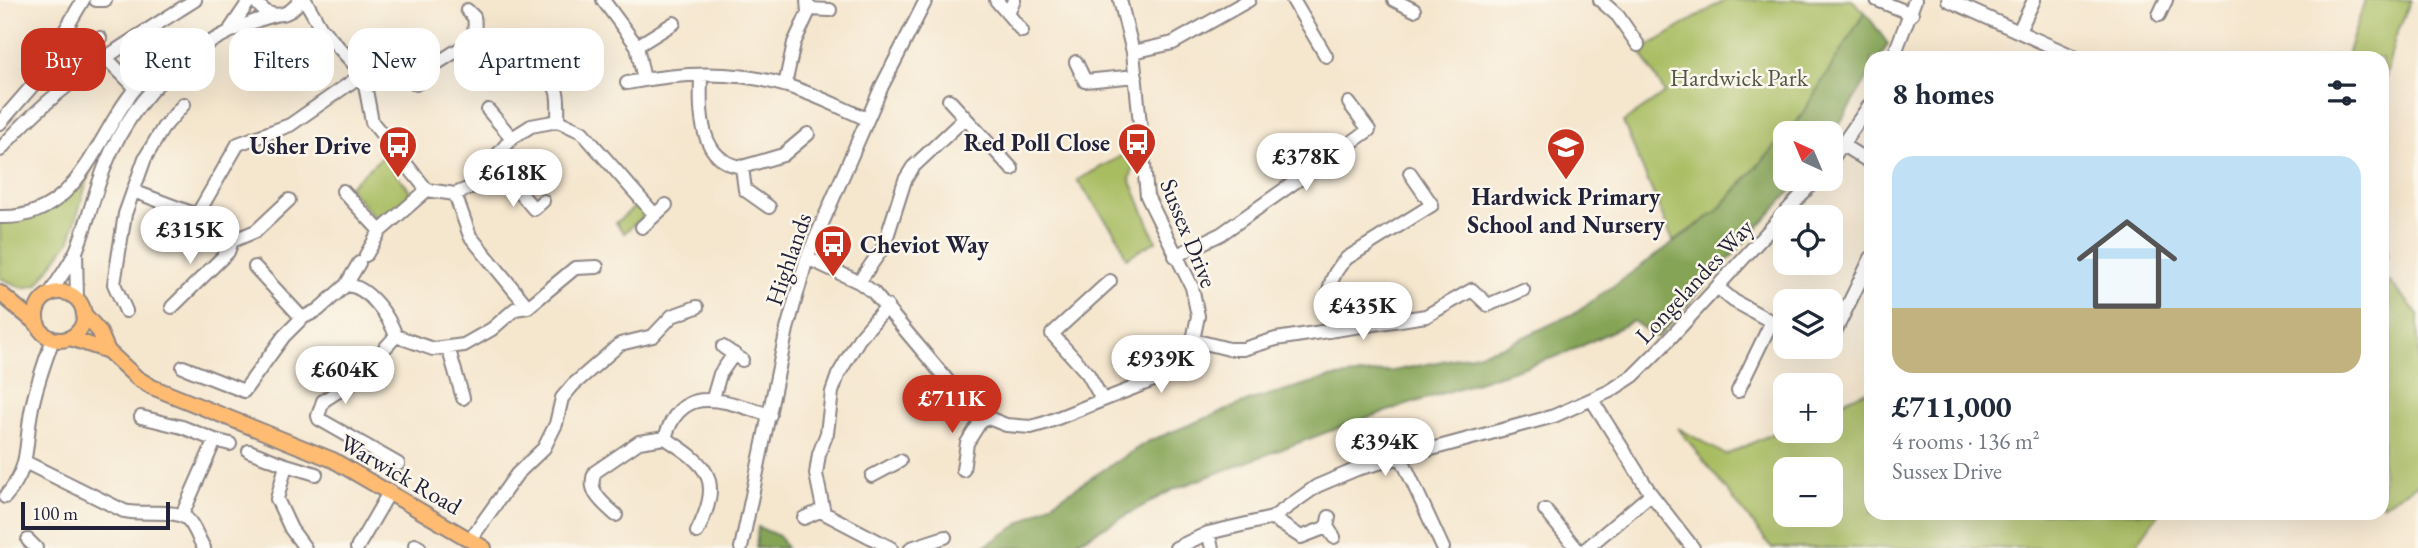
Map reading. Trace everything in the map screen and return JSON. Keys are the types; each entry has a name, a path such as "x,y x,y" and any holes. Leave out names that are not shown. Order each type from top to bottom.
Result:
{"main road":[{"path":"0,292 17,299 45,298 64,293 77,299 84,314 81,329 70,338 53,339 0,292"},
{"path":"38,325 37,311 45,298"},
{"name":"Warwick Road","path":"84,314 99,331 108,351 136,378 152,387 298,445 390,491 484,548"},
{"name":"Warwick Road","path":"70,338 108,351"}],"street":[{"path":"67,28 83,0"},
{"path":"96,0 105,0"},
{"path":"106,56 195,0"},
{"path":"231,28 253,0 264,11 275,15"},
{"path":"231,28 289,12 302,0 321,28"},
{"path":"603,0 637,46 644,80"},
{"name":"Highlands","path":"741,548 787,329 807,258 908,30 926,0"},
{"path":"996,0 1022,31"},
{"path":"1008,14 1014,0"},
{"name":"Sussex Drive","path":"807,258 859,282 887,306 963,399 984,416 1006,425 1031,428 1166,375 1178,364 1192,340 1198,316 1192,287 1147,196 1133,52 1119,0"},
{"path":"1133,52 1173,43 1233,4 1249,0"},
{"path":"1293,0 1326,56"},
{"path":"1394,0 1414,10"},
{"path":"1877,0 1912,14"},
{"path":"1896,51 1915,0"},
{"path":"1948,0 2062,51"},
{"path":"2019,31 2034,0"},
{"path":"2159,15 2166,0"},
{"path":"1604,1 1638,45"},
{"path":"785,85 794,43 808,4 830,10"},
{"path":"467,10 474,17 474,28"},
{"path":"289,12 321,28"},
{"path":"637,46 674,23"},
{"path":"45,298 76,252 113,148 139,107 172,70 229,29"},
{"path":"334,42 348,58"},
{"path":"0,217 12,218 44,208 82,175 139,85 106,58"},
{"path":"1076,62 1086,81 1136,76"},
{"path":"627,83 678,75 743,77 785,85 867,119"},
{"path":"701,76 700,108 706,139 713,150 731,165 742,167 783,155 790,142 808,134"},
{"path":"197,215 238,144 290,125 348,84"},
{"path":"0,122 28,91"},
{"path":"0,150 58,91"},
{"path":"366,91 372,122 427,190 455,194 469,188 491,159 512,138 531,126 558,121 582,132 655,215"},
{"path":"556,91 558,121"},
{"path":"949,100 1012,169"},
{"path":"1175,256 1221,234 1369,130 1349,103"},
{"path":"126,311 114,284 120,234 145,158 163,128 184,104"},
{"path":"488,110 512,138"},
{"path":"1864,114 1844,146 1864,159"},
{"path":"859,282 884,246 905,180 913,167 965,118"},
{"path":"491,159 539,205 524,219"},
{"path":"742,167 745,190 769,207"},
{"path":"1331,331 1327,289 1337,268 1346,258 1432,205 1410,173"},
{"path":"183,367 244,391 272,349 302,318 318,310 346,285 380,231 427,190"},
{"path":"133,191 197,215 232,241"},
{"path":"343,191 380,231"},
{"name":"Longelandes Way","path":"1272,519 1317,486 1357,468 1554,416 1592,400 1633,376 1805,191"},
{"path":"455,194 470,236 528,307"},
{"path":"172,307 228,252 232,241 256,230 289,200"},
{"path":"642,227 666,205"},
{"path":"76,252 77,299"},
{"path":"255,267 302,318"},
{"path":"346,285 360,288 384,312 396,336 432,349 478,339 515,309 528,307 575,268 597,267"},
{"path":"1843,313 1864,272"},
{"path":"1102,399 1088,374 1052,334 1110,281"},
{"path":"1717,287 1771,323 1738,391"},
{"path":"1192,340 1221,348 1243,349 1276,339 1433,314 1472,290 1488,305 1523,290"},
{"path":"887,306 859,339 838,375 832,392 827,433 819,454 816,474 822,510 854,531 891,548"},
{"path":"470,540 517,474 544,448 556,424 562,398 573,384 620,344 653,336 672,316 697,307"},
{"path":"396,336 357,379 323,401 318,415 319,419 398,464"},
{"path":"5,497 18,482 27,463 32,407 53,339"},
{"path":"448,347 463,398"},
{"path":"713,398 720,374 733,353"},
{"path":"665,438 668,426 681,408 699,399 713,398 770,415"},
{"path":"1592,400 1651,494 1693,548"},
{"path":"963,470 967,443 984,416"},
{"path":"141,417 182,427 230,444"},
{"path":"616,515 596,496 591,479 594,472 639,442 665,438 697,458 708,475 711,488 709,500 697,532"},
{"path":"182,515 215,440"},
{"path":"249,451 316,474"},
{"path":"1401,457 1443,548"},
{"path":"872,476 900,461"},
{"path":"27,463 124,511 141,515 174,512 182,515 189,520 204,548"},
{"path":"286,465 276,499 291,529 305,548"},
{"path":"356,548 390,491"},
{"path":"1587,548 1651,494"},
{"path":"804,518 822,510"},
{"path":"1545,510 1576,548"},
{"path":"1175,548 1208,533 1272,519 1301,537 1330,527"},
{"path":"1208,533 1212,548"},
{"path":"911,548 945,537"}],"green space":[{"name":"Hardwick Park","path":"1725,0 1852,0 1865,12 1799,119 1773,121 1773,148 1716,212 1673,241 1623,122 1665,93 1640,51"},
{"path":"2365,0 2411,0 2395,38 2389,63 2389,51 2348,51"},
{"path":"1865,12 1888,44 1884,51 1864,51 1864,84 1841,121 1797,121"},
{"path":"1773,149 1773,191 1791,191 1778,205 1773,205 1773,211 1657,338 1633,321 1567,353 1354,422 1172,490 1066,548 982,548 1147,442 1251,400 1328,378 1393,371 1507,345 1577,312 1716,212"},
{"path":"1130,151 1133,169 1130,179 1156,241 1126,258 1118,237 1077,180"},
{"path":"382,157 409,189 409,199 385,220 376,219 348,187"},
{"path":"90,171 70,240 37,285 23,288 0,278 0,219 54,206"},
{"path":"637,205 643,212 642,218 624,233 616,223"},
{"path":"2389,282 2418,314 2418,484 2389,501"},
{"path":"1864,392 1864,520 2154,520 2134,548 1772,548 1678,428 1726,455 1773,433 1773,443 1843,443 1843,402"},
{"path":"758,527 779,536 786,548 756,548"}],"place":[{"name":"Red Poll Close","path":"1137,176"},
{"name":"Usher Drive","path":"398,179"},
{"name":"Hardwick Primary School and Nursery","path":"1566,181"},
{"name":"Cheviot Way","path":"833,278"}]}
